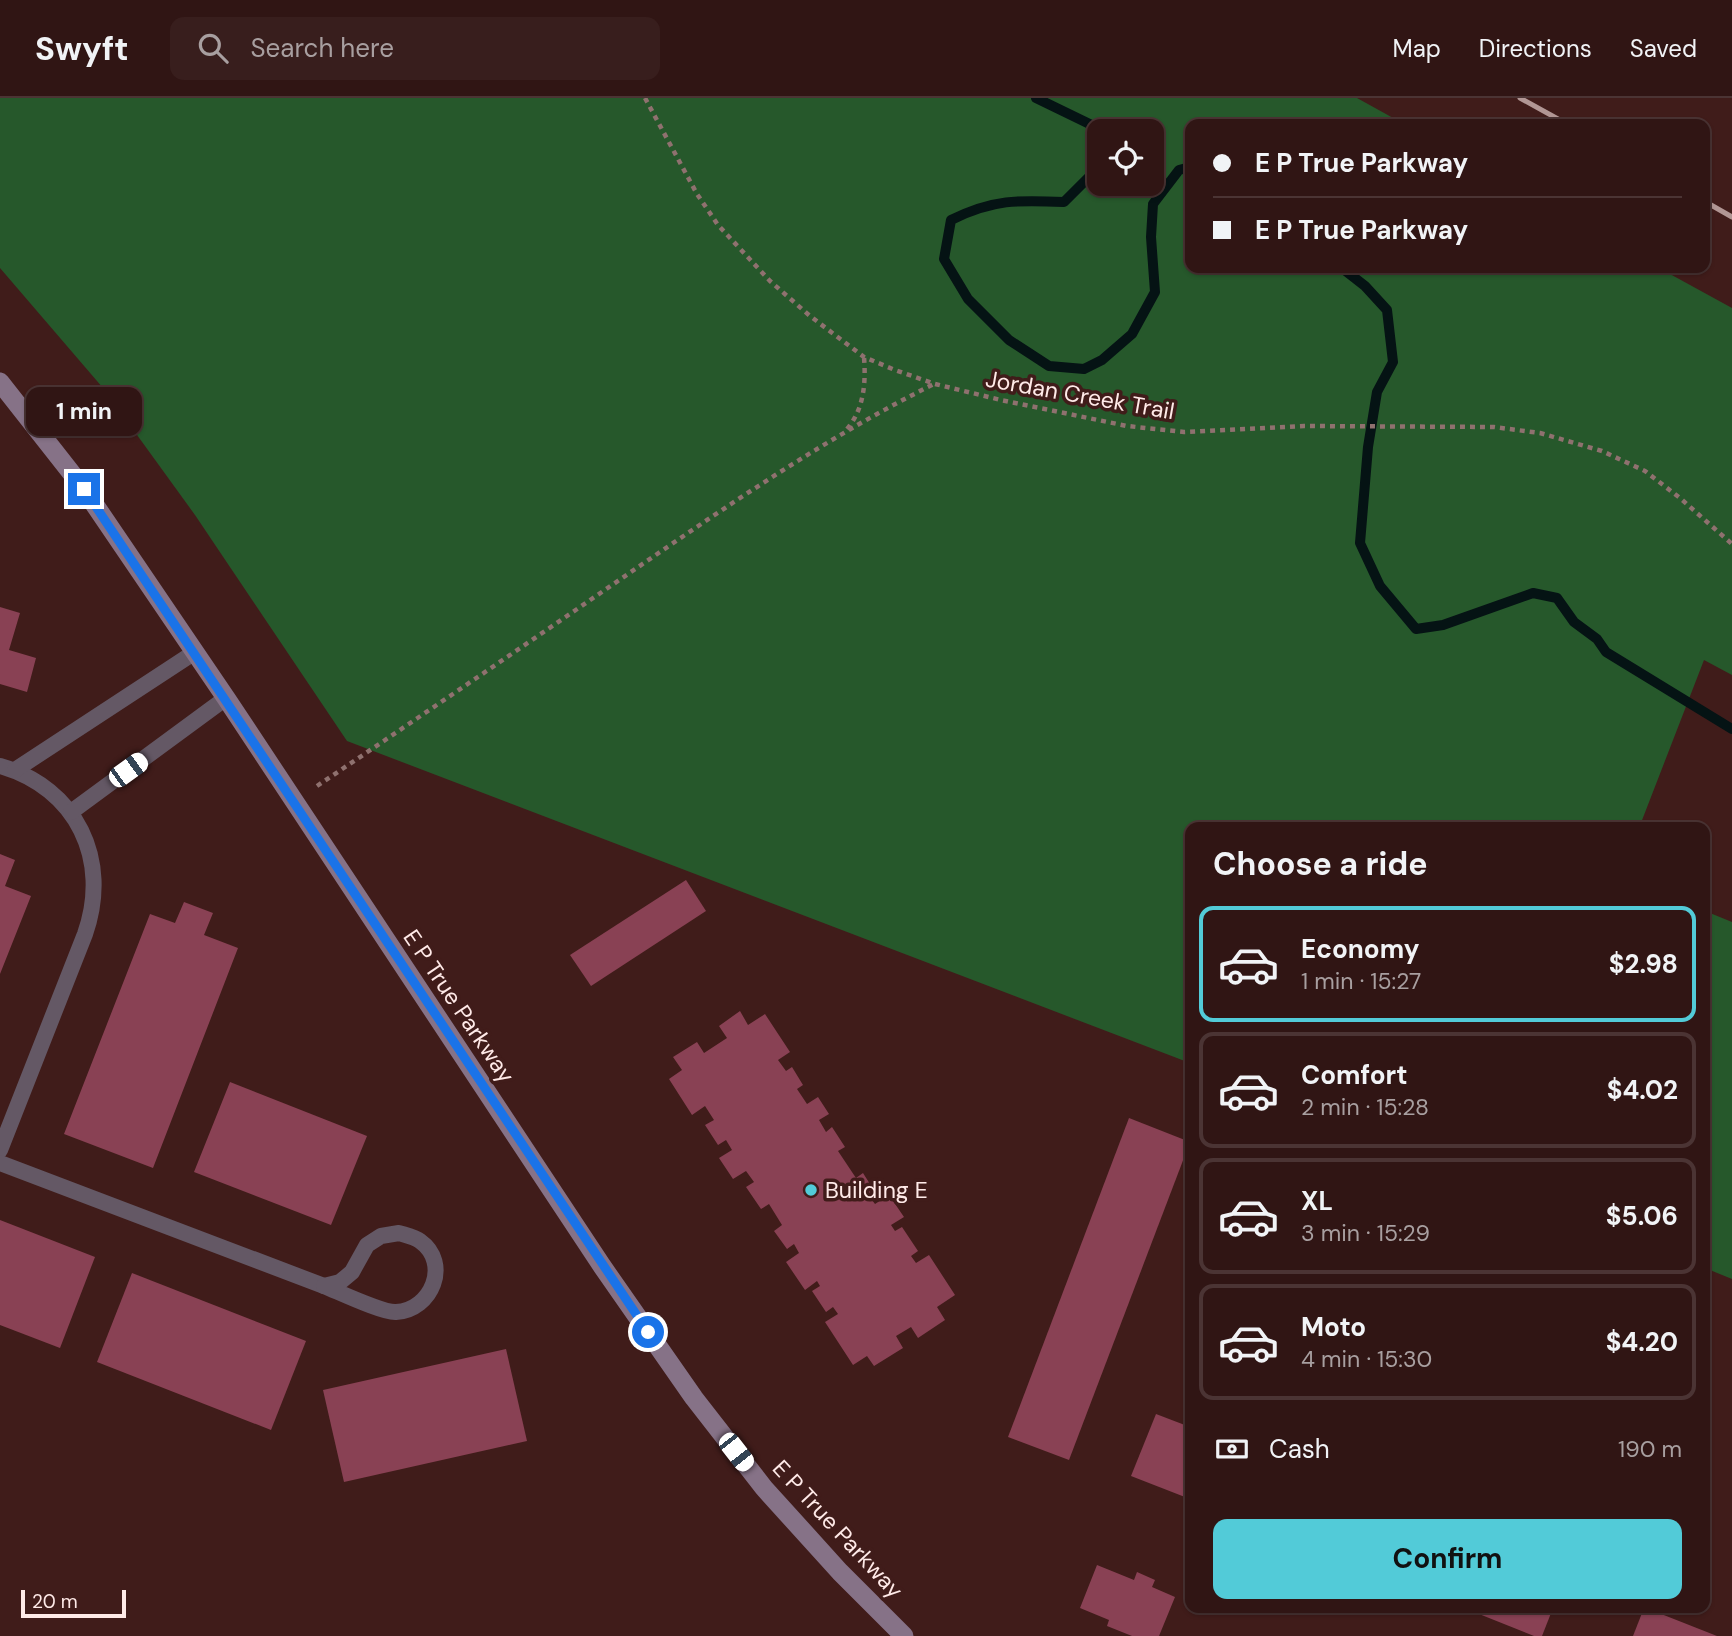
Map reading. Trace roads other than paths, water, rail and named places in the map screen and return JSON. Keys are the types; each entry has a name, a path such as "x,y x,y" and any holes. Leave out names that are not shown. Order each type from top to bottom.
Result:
{"main road":[{"name":"E P True Parkway","path":"0,382 84,489 226,698 602,1266 694,1398 764,1488 840,1572 904,1636"}],"lane":[{"path":"7,768 195,652"},
{"path":"71,812 226,698"},
{"path":"0,1150 90,919 95,886 91,854 71,812 38,781 7,768"},
{"path":"0,1163 393,1313 412,1310 428,1297 436,1278 433,1256 420,1241 399,1233 381,1236 367,1245 352,1272 340,1282 324,1286"}],"waterway":[{"path":"1036,98 1087,123"},
{"path":"1164,190 1179,170 1185,168"},
{"path":"1087,179 1064,202 1006,202 980,208 951,220 944,259 968,299 1009,340 1049,366 1084,369 1102,360 1132,334 1155,292 1151,237 1153,204 1159,196"},
{"path":"1348,273 1365,286 1387,310 1393,362 1377,392 1368,447 1360,543 1380,586 1416,629 1443,625 1533,593 1557,598 1574,622 1597,639 1606,652 1732,729"}],"railway":[{"path":"1520,98 1558,119"},
{"path":"1710,204 1732,217"}],"place":[{"name":"Building E","path":"811,1190"}]}
